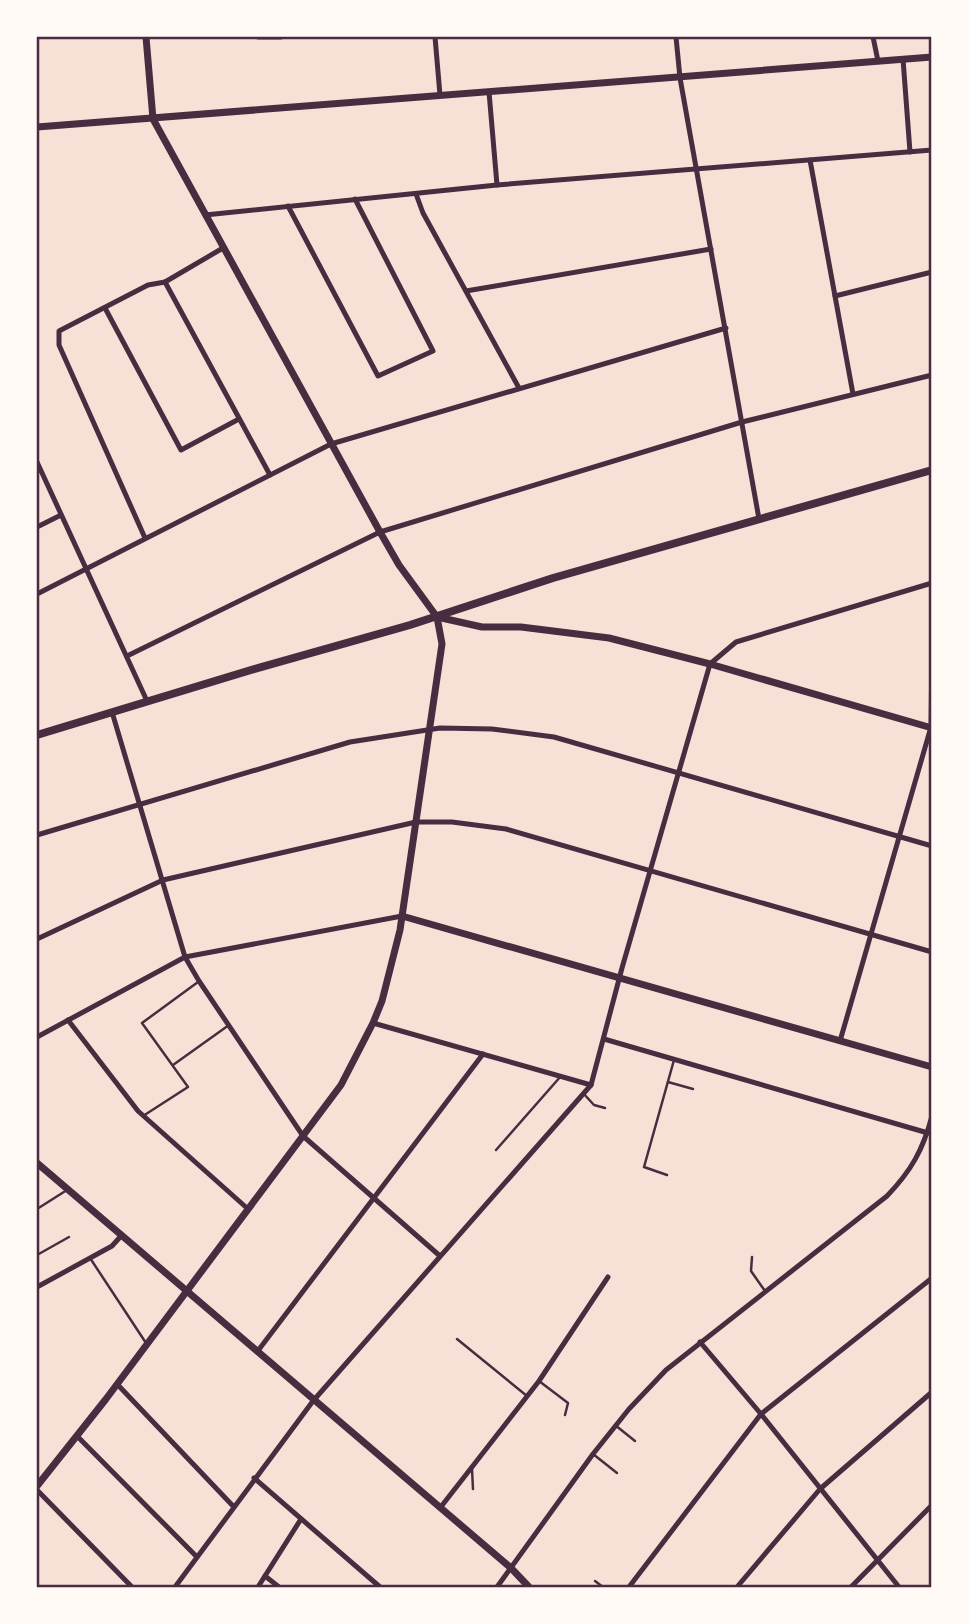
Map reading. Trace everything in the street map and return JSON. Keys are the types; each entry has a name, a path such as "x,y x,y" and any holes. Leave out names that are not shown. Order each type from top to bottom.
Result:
{"main road":[{"path":"37,735 437,617 553,578 932,470"}],"street":[{"path":"132,1587 37,1488 341,1085 373,1023 390,975 402,916 442,644 437,617 399,565 380,532 153,119 146,37"},
{"path":"258,37 281,37"},
{"path":"435,37 439,95"},
{"path":"676,37 680,78 759,519"},
{"path":"873,37 878,61"},
{"path":"37,127 932,57"},
{"path":"903,59 910,152"},
{"path":"489,92 497,186"},
{"path":"205,215 497,186 932,150"},
{"path":"810,160 853,394"},
{"path":"416,194 423,213 519,388"},
{"path":"288,206 378,376 433,351 355,200"},
{"path":"145,538 59,345 59,331 148,285 165,282 223,248"},
{"path":"466,291 711,249"},
{"path":"835,296 932,272"},
{"path":"165,282 270,475"},
{"path":"105,307 181,450 239,419"},
{"path":"37,594 331,444 726,328"},
{"path":"127,656 380,532 742,422 932,375"},
{"path":"37,462 147,701"},
{"path":"37,527 61,515"},
{"path":"175,1587 313,1401 591,1085 710,664 736,642 932,583 932,727 840,1041"},
{"path":"437,617 482,626 609,638 932,727"},
{"path":"111,712 185,957 199,981 303,1136 440,1256"},
{"path":"37,835 350,741 430,729 492,729 554,737 932,846"},
{"path":"37,939 163,880 415,822 452,822 506,830 932,952"},
{"path":"37,1037 185,957 402,916 932,1067"},
{"path":"68,1020 143,1116 248,1209"},
{"path":"373,1023 591,1085"},
{"path":"604,1039 928,1133"},
{"path":"257,1352 483,1054"},
{"path":"497,1587 615,1425 666,1370 699,1342 887,1196 902,1180 921,1151 932,1116"},
{"path":"37,1163 511,1568 529,1587"},
{"path":"37,1287 112,1246 121,1236"},
{"path":"440,1508 539,1381 608,1277"},
{"path":"629,1587 761,1415 932,1279"},
{"path":"699,1342 899,1587"},
{"path":"117,1384 233,1506"},
{"path":"737,1587 820,1489 932,1392"},
{"path":"77,1436 197,1557"},
{"path":"254,1478 380,1587"},
{"path":"851,1587 932,1506"},
{"path":"258,1587 301,1519"},
{"path":"265,1576 279,1587"}],"lane":[{"path":"143,1116 188,1087 142,1023 199,981"},
{"path":"173,1065 229,1025"},
{"path":"667,1174 644,1167 674,1060"},
{"path":"496,1150 561,1076"},
{"path":"668,1082 694,1089"},
{"path":"583,1093 594,1105 605,1108"},
{"path":"37,1209 67,1190"},
{"path":"37,1255 69,1237"},
{"path":"752,1257 751,1271 765,1291"},
{"path":"90,1258 147,1344"},
{"path":"457,1339 527,1396"},
{"path":"539,1381 568,1403 565,1415"},
{"path":"615,1425 635,1441"},
{"path":"593,1454 617,1473"},
{"path":"471,1466 472,1489"},
{"path":"595,1581 603,1587"}]}
